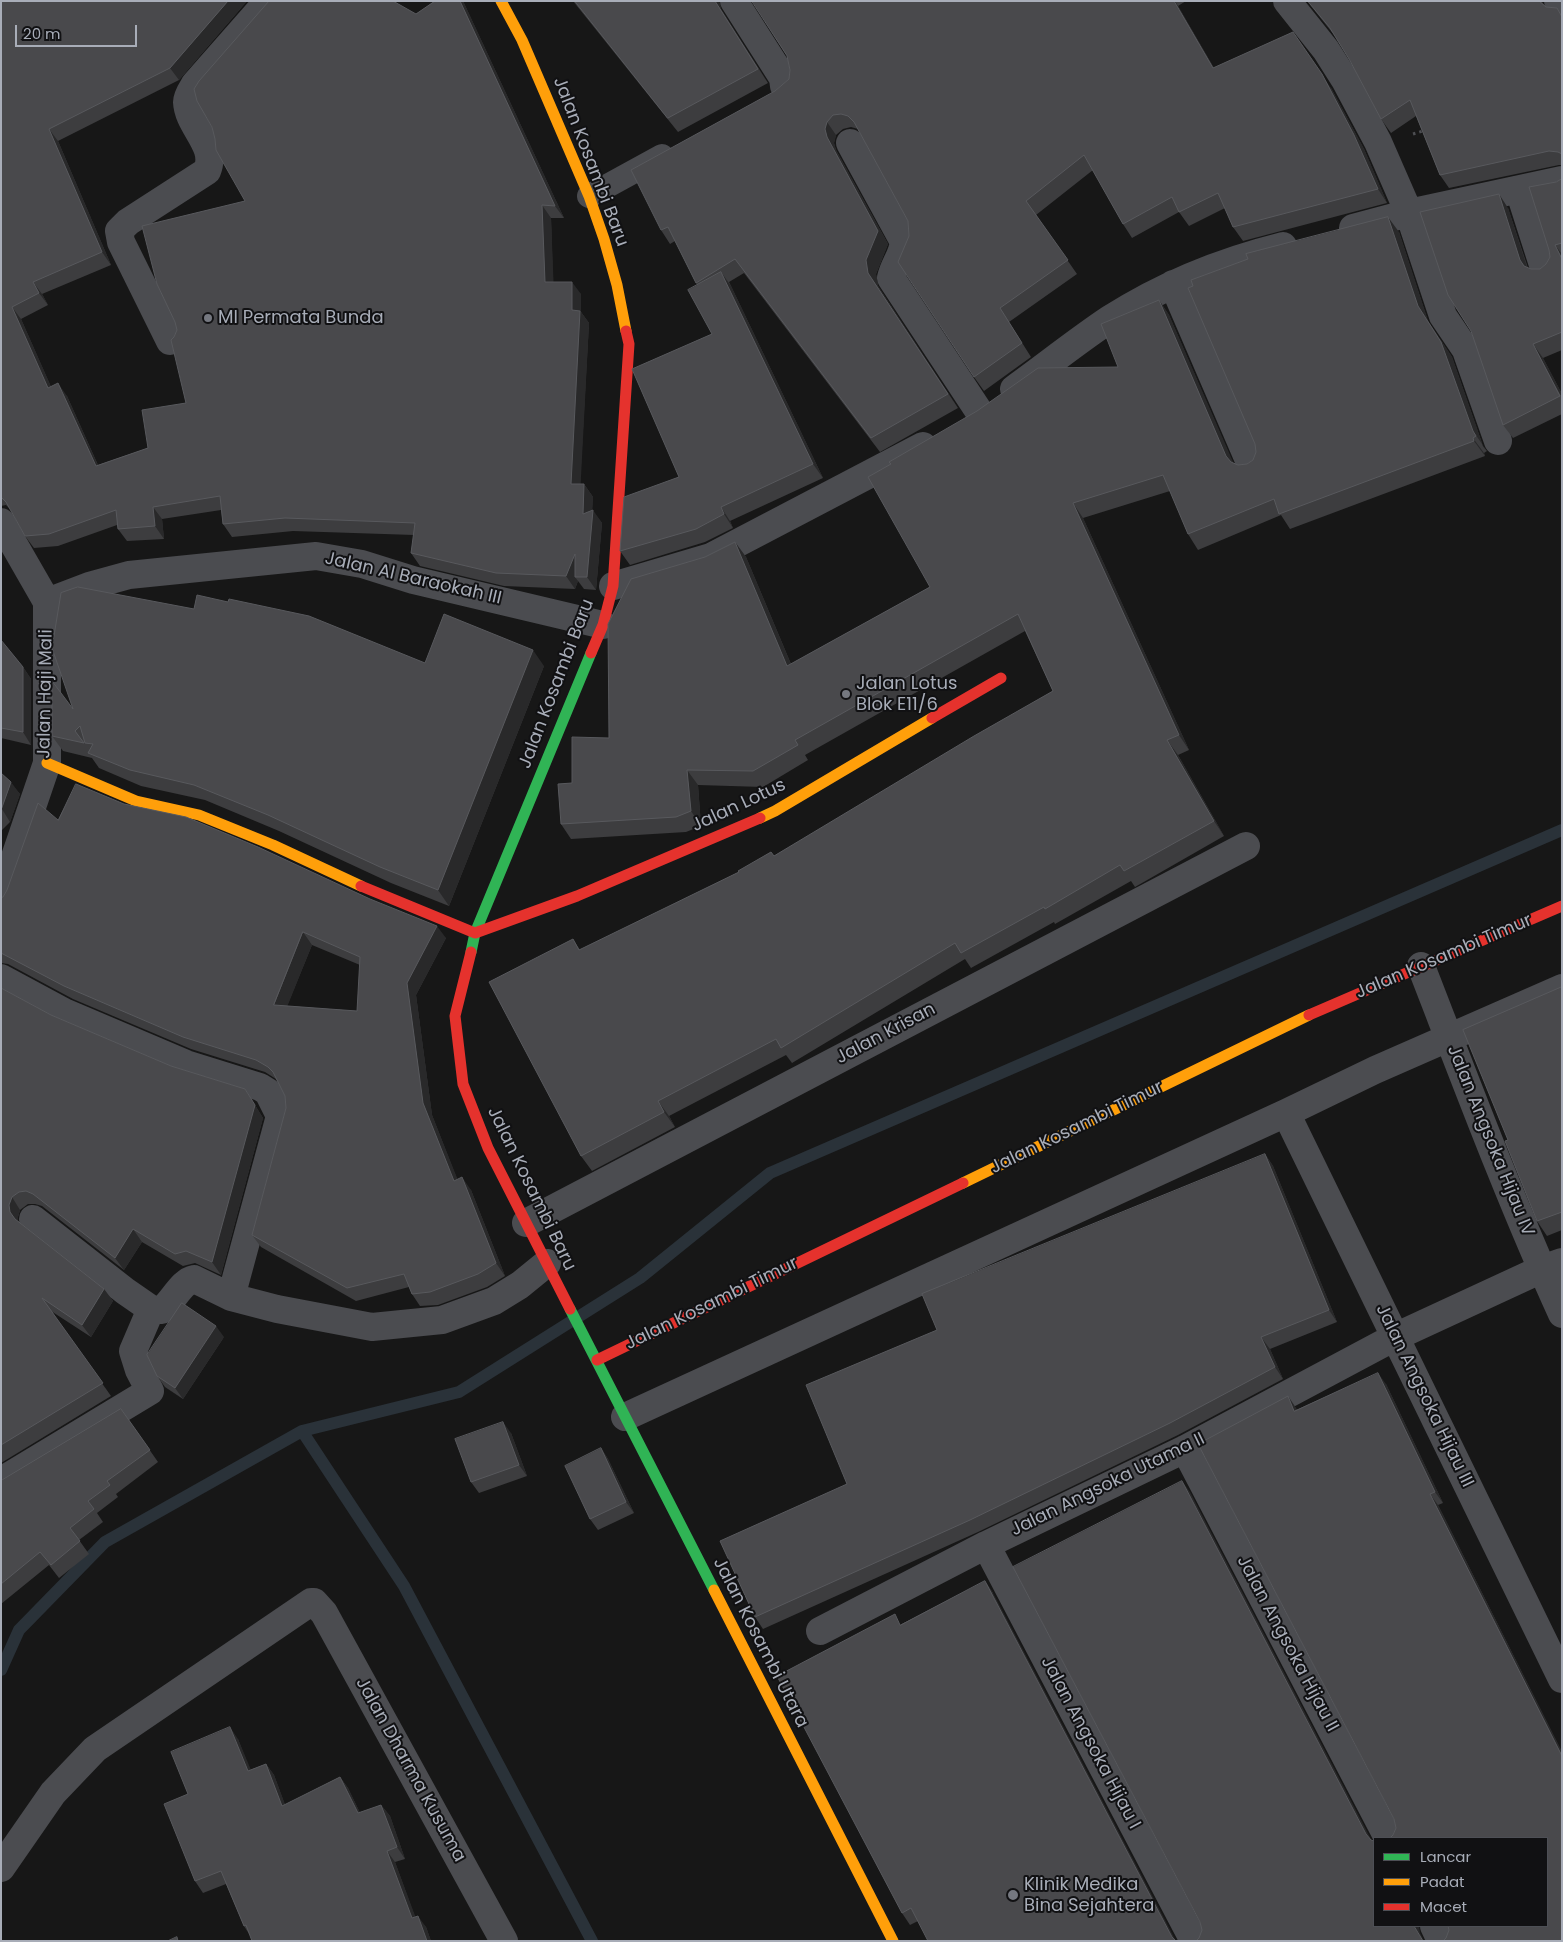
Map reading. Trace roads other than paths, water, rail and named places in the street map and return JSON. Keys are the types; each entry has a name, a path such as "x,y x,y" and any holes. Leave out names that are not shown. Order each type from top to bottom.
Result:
{"street":[{"path":"170,342 121,242 119,231 128,222 207,171 210,163 210,152 190,114 187,100 195,84 268,1"},
{"name":"Jalan Kosambi Baru","path":"501,1 522,40 588,196 604,239 617,285 629,344 613,586 603,625 475,933 456,1016 463,1084 488,1148 596,1360"},
{"path":"734,1 783,78 777,92"},
{"path":"1287,1 1326,50 1345,80 1378,142 1409,213 1442,316 1466,350 1498,441"},
{"path":"1558,1 1562,7"},
{"path":"850,143 904,242 902,254 891,278 980,413"},
{"path":"1333,233 1409,213 1562,180"},
{"path":"1519,190 1544,268"},
{"path":"613,586 711,557 902,458 980,413 1111,319 1173,284 1249,255 1305,240"},
{"path":"1173,284 1251,464"},
{"path":"1,522 47,602"},
{"name":"Jalan Al Baraokah III","path":"47,602 89,586 129,575 316,556 362,564 414,580 603,625"},
{"name":"Jalan Haji Mali","path":"1,898 47,763 47,602"},
{"name":"Jalan Lotus","path":"475,933 577,896 775,811 1001,678"},
{"path":"47,763 136,801 199,815 273,845 384,898 475,933"},
{"name":"Jalan Krisan","path":"526,1223 1246,846"},
{"name":"Jalan Kosambi Timur","path":"596,1360 1325,1007 1562,906"},
{"name":"Jalan Angsoka Hijau IV","path":"1421,966 1448,1039 1552,1265 1562,1314"},
{"path":"1,978 66,1013 186,1064 260,1087 268,1092 280,1116 231,1297"},
{"path":"625,1417 1286,1113 1375,1070 1562,988"},
{"name":"Jalan Angsoka Hijau III","path":"1286,1113 1562,1679"},
{"path":"33,1219 151,1309 162,1310 171,1303 186,1282 194,1279 231,1297 277,1309 372,1327 442,1320 494,1301 520,1285 551,1270"},
{"name":"Jalan Angsoka Utama II","path":"820,1631 986,1545 1185,1449 1395,1337 1552,1265"},
{"path":"1,1481 150,1391 139,1370 133,1350 151,1309"},
{"name":"Jalan Kosambi Utara","path":"596,1360 893,1941"},
{"name":"Jalan Angsoka Hijau II","path":"1185,1449 1387,1837"},
{"name":"Jalan Angsoka Hijau I","path":"986,1545 1194,1941"},
{"name":"Jalan Dharma Kusuma","path":"1,1868 53,1793 95,1749 311,1602 314,1602 324,1613 504,1941"},
{"path":"1434,1927 1441,1941"}],"lane":[{"path":"588,196 681,146"}],"waterway":[{"path":"1,1670 19,1630 105,1542 302,1431 459,1392 640,1278 770,1173 1562,830"},
{"path":"302,1431 404,1586 592,1941"}],"place":[{"name":"MI Permata Bunda","path":"208,318"},
{"name":"Jalan Lotus Blok E11/6","path":"846,694"},
{"name":"Klinik Medika Bina Sejahtera","path":"1013,1895"}]}
